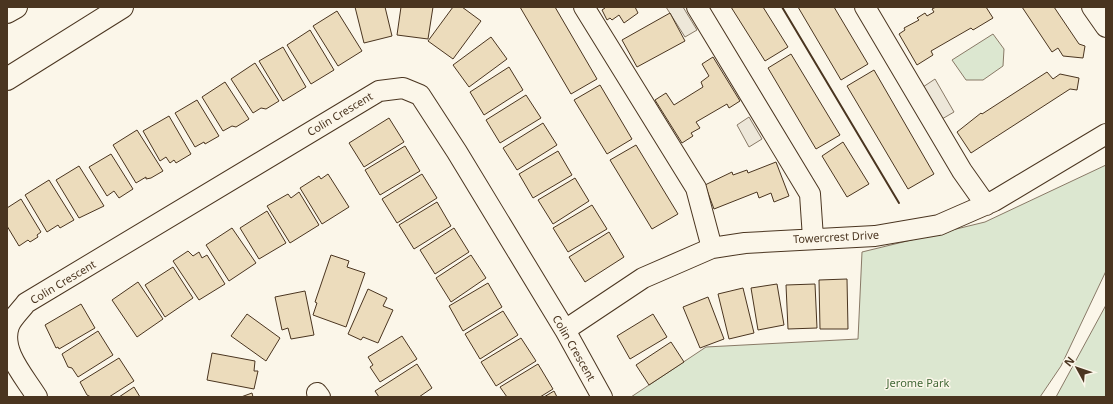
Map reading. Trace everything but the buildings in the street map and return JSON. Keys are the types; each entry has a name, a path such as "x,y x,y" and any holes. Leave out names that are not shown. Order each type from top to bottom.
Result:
{"highway":[{"path":"7,12 16,7"},
{"path":"7,79 122,7"}],"street":[{"path":"584,7 696,188 712,248"},
{"path":"697,7 810,194 813,238"},
{"path":"1092,7 1106,27"},
{"path":"874,10 962,171 986,205"},
{"name":"Colin Crescent","path":"37,397 14,361 8,346 10,324 26,303 379,91 403,88 420,95 457,152 565,330 602,397"},
{"name":"Towercrest Drive","path":"565,330 643,278 712,248 745,243 813,238 874,236 939,225 986,205 1106,134"}],"green space":[{"path":"993,34 1004,49 1003,66 983,80 966,80 952,60"},
{"name":"Jerome Park","path":"1106,165 1106,271 1061,366 1040,397 631,397 706,347 858,339 862,252 985,222"},
{"path":"1106,305 1106,397 1056,397"}],"shaded area":[{"path":"666,7 683,7 697,30 685,37"},
{"path":"935,79 954,112 942,119 923,87"},
{"path":"749,117 762,139 749,147 737,125"}],"wall":[{"path":"782,7 899,203"}]}
